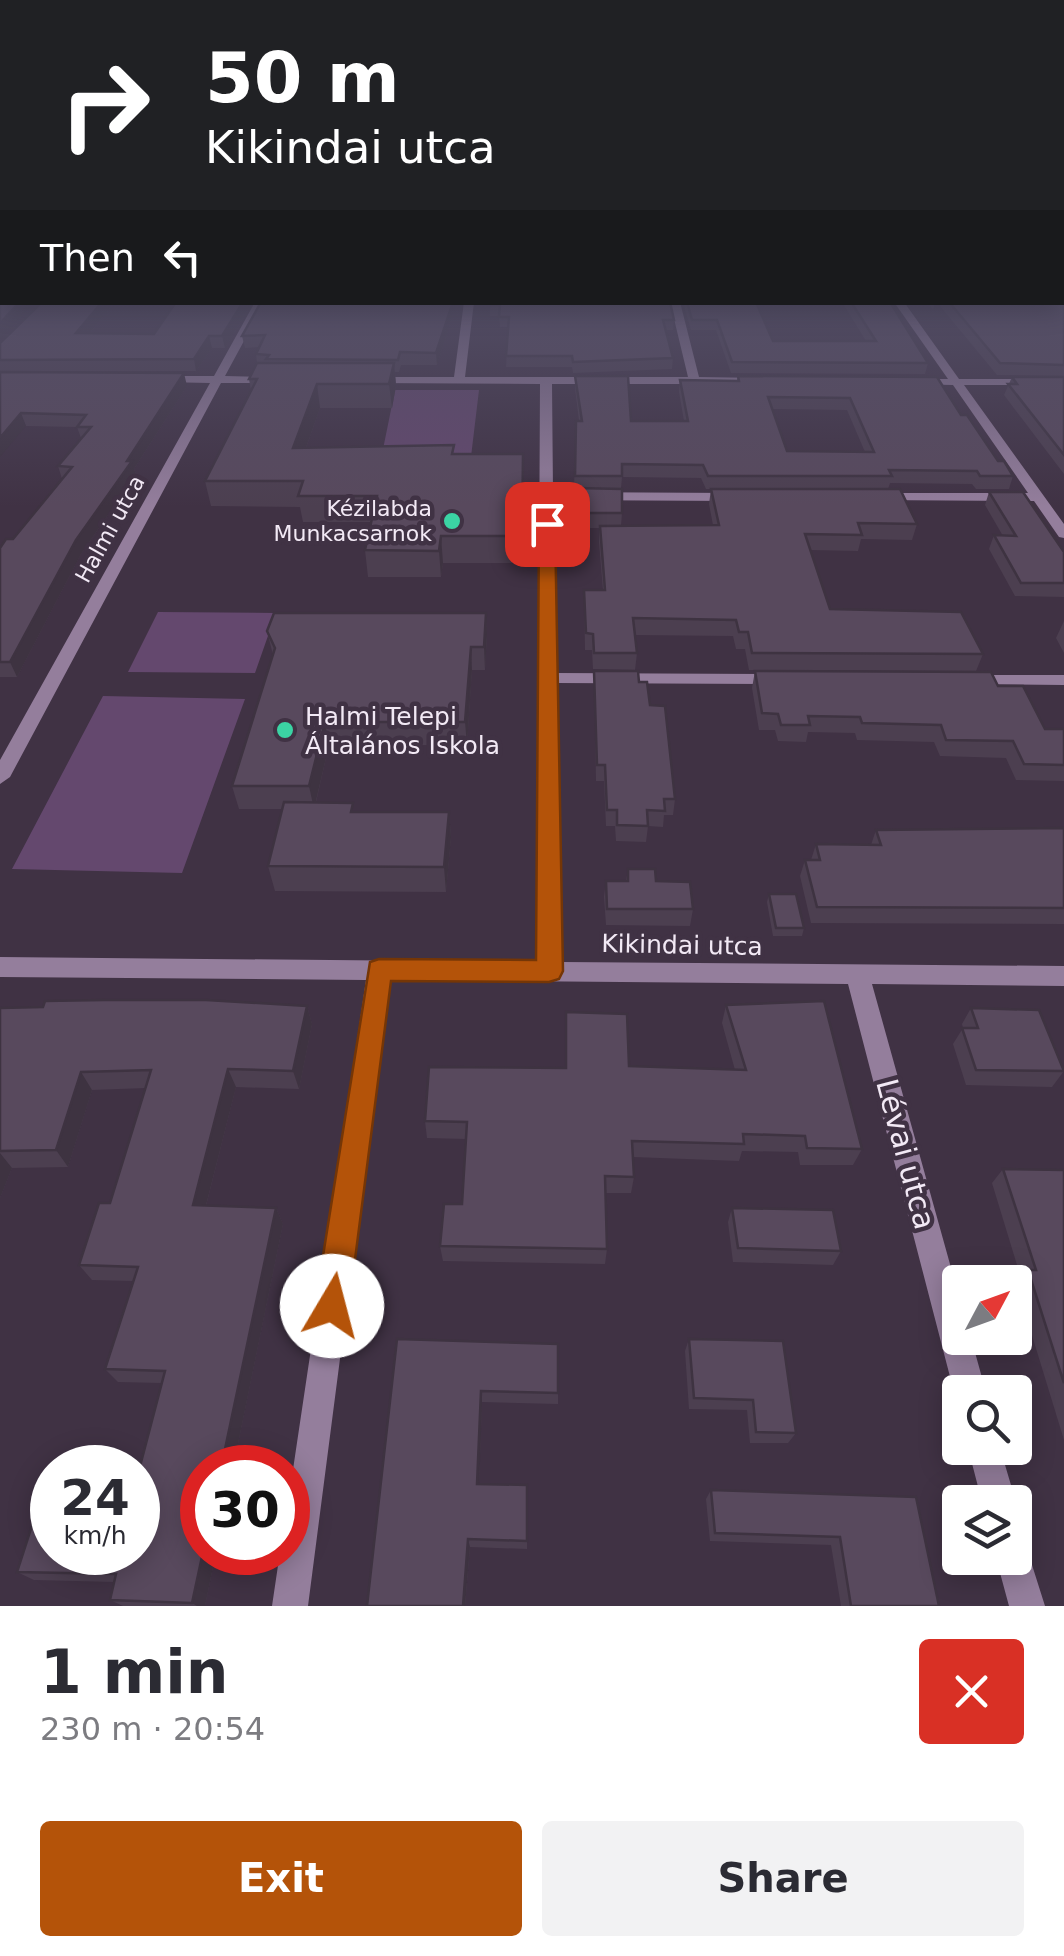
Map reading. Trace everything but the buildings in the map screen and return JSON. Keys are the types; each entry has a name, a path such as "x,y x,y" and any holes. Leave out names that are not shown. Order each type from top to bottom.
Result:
{"street":[{"name":"Halmi utca","path":"0,778 229,358"},
{"path":"459,380 462,358"},
{"path":"688,358 693,381"},
{"path":"939,358 1064,534"},
{"path":"138,379 286,380"},
{"path":"354,380 787,381"},
{"path":"546,380 549,971"},
{"path":"900,382 1064,382"},
{"path":"546,496 744,497"},
{"path":"861,497 1038,497"},
{"path":"548,678 810,679"},
{"path":"946,680 1064,680"},
{"name":"Kikindai utca","path":"0,968 1064,976"},
{"path":"290,1606 379,970"},
{"name":"Lévai utca","path":"857,974 965,1375"},
{"path":"1019,1575 1027,1606"}],"shaded area":[{"path":"395,390 479,390 470,465 380,464"},
{"path":"158,612 276,613 255,673 128,672"},
{"path":"103,696 245,699 182,873 12,869"}],"place":[{"name":"Kézilabda Munkacsarnok","path":"452,521"},
{"name":"Halmi Telepi Általános Iskola","path":"285,730"}],"route":[{"path":"332,1306 379,970 549,971 547,524"}]}
